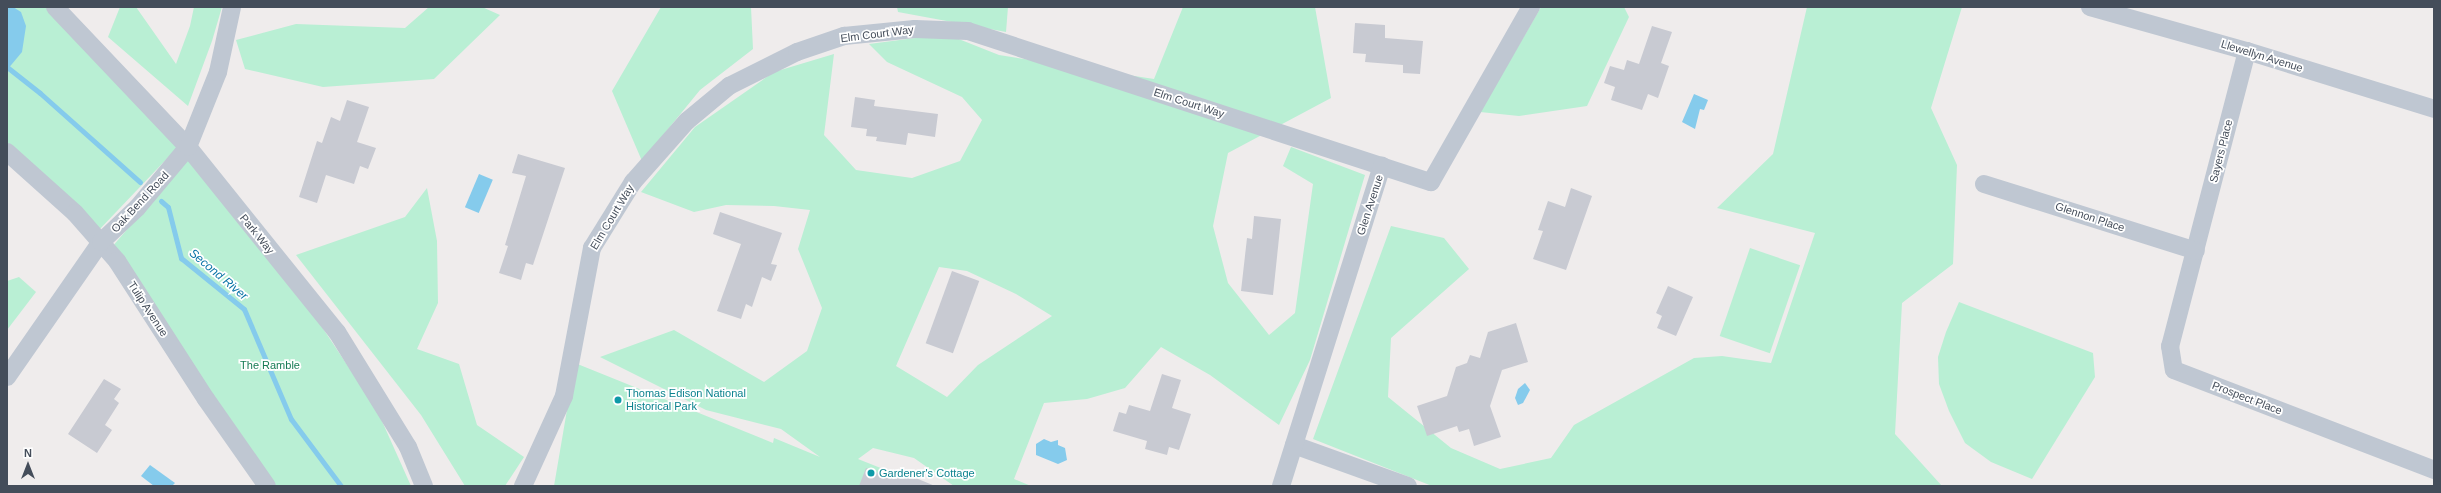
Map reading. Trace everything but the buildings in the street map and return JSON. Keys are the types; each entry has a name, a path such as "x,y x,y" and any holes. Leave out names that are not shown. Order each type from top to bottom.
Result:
{"street":[{"name":"Park Way","path":"55,7 188,147 337,332 408,447 424,486"},
{"name":"Oak Bend Road","path":"7,377 101,242 137,208 188,147 218,72 232,7"},
{"name":"Glen Avenue","path":"1281,486 1382,166 1431,182 1531,7"},
{"name":"Llewellyn Avenue","path":"2090,7 2247,51 2434,109"},
{"name":"Elm Court Way","path":"523,486 564,396 592,248 633,182 687,121 730,86 797,52 844,36 915,29 968,31 1382,166"},
{"name":"Sayers Place","path":"2196,250 2247,51"},
{"name":"Tulip Avenue","path":"7,152 75,213 116,261 206,399 267,486"},
{"name":"Glennon Place","path":"1984,184 2196,250"},
{"name":"Prospect Place","path":"2196,250 2170,346 2174,370 2434,470"},
{"path":"1294,445 1408,486"}],"green space":[{"path":"7,7 48,7 178,147 98,231 7,149"},
{"path":"120,7 136,7 176,64 190,26 194,7 222,7 212,41 188,106 108,37"},
{"path":"429,7 482,7 500,15 434,79 323,87 245,69 236,40 296,24 405,28"},
{"path":"661,7 751,7 753,49 700,90 642,161 612,91"},
{"path":"897,7 1008,7 1006,32 898,12"},
{"path":"1183,7 1315,7 1331,98 1228,153 1213,226 1228,283 1269,335 1295,313 1313,184 1283,166 1291,147 1365,175 1310,360 1279,425 1210,375 1161,347 1125,388 1087,399 1044,403 1014,479 1031,486 954,486 914,458 873,448 858,459 926,486 554,486 575,363 773,443 774,438 820,457 781,429 706,410 600,357 674,330 764,382 807,351 822,308 798,249 810,210 774,206 726,205 694,212 641,192 695,127 774,72 834,54 824,135 856,170 912,178 960,161 982,120 962,97 887,62 869,44 946,34 999,55 1154,79","holes":["939,267 967,271 1016,294 1052,316 978,365 947,397 896,366"]},
{"path":"1541,7 1624,7 1629,17 1587,106 1519,116 1480,112"},
{"path":"1807,7 1962,7 1931,108 1957,165 1953,264 1902,303 1895,434 1942,486 1432,486 1313,439 1391,226 1444,238 1469,269 1391,338 1388,397 1451,448 1500,469 1551,458 1574,425 1694,358 1722,356 1771,363 1815,233 1717,208 1773,154"},
{"name":"The Ramble","path":"190,156 322,327 377,410 411,486 272,486 112,247"},
{"path":"427,188 437,241 438,303 417,349 459,364 477,425 524,457 505,486 465,486 421,415 296,255 405,217"},
{"path":"1750,248 1800,265 1770,353 1720,336"},
{"path":"19,277 36,292 7,330 7,281"},
{"path":"1959,302 2093,353 2095,377 2032,479 1991,462 1965,443 1949,411 1939,384 1938,357 1946,332"}],"water":[{"path":"7,7 13,7 21,12 26,26 22,52 7,70"},
{"path":"1694,94 1708,100 1704,110 1700,109 1695,129 1682,122"},
{"path":"479,174 493,180 479,213 465,207"},
{"path":"1525,383 1530,390 1523,403 1518,405 1515,398 1518,389"},
{"path":"1044,439 1051,442 1058,440 1058,445 1065,448 1067,460 1058,464 1036,455 1036,444"},
{"path":"150,465 175,483 172,486 154,486 141,476"}],"waterway":[{"path":"7,67 40,93 140,182"},
{"name":"Second River","path":"161,201 168,207 181,258 244,309 291,419 341,486"}],"place":[{"name":"Thomas Edison National Historical Park","path":"618,400"},
{"name":"Gardener's Cottage","path":"871,473"}]}
